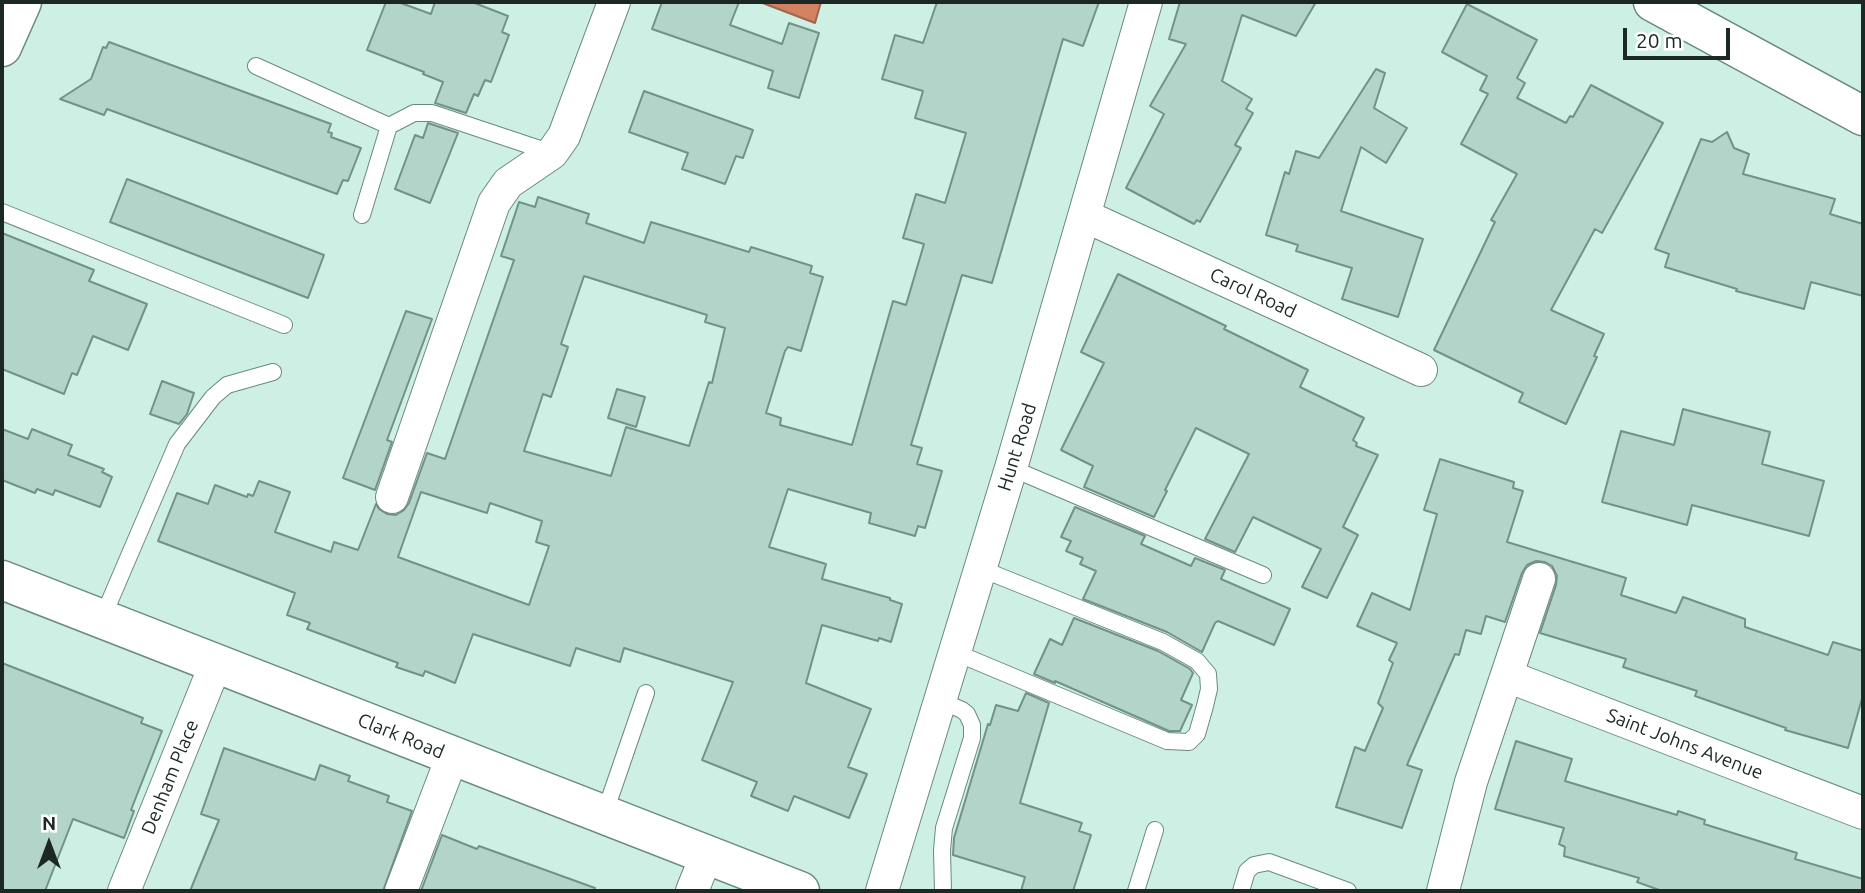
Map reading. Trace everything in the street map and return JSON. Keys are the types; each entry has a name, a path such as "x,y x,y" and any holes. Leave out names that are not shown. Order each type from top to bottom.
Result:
{"street":[{"path":"2,47 22,2"},
{"path":"391,497 494,203 508,183 558,144 614,2"},
{"name":"Hunt Road","path":"882,891 1011,468 1146,2"},
{"path":"1653,2 1863,116"},
{"name":"Carol Road","path":"1085,216 1421,370"},
{"path":"1443,891 1471,782 1539,579"},
{"name":"Clark Road","path":"2,580 800,891"},
{"name":"Denham Place","path":"124,891 216,663"},
{"name":"Saint Johns Avenue","path":"1507,676 1863,813"},
{"path":"401,891 452,757"},
{"path":"692,891 707,854"}],"lane":[{"path":"256,66 389,126"},
{"path":"362,215 389,126 414,113 432,113 558,144"},
{"path":"2,212 284,325"},
{"path":"102,619 177,444 213,397 227,385 273,372"},
{"path":"1011,468 1263,575"},
{"path":"954,652 1167,741 1189,742 1197,734 1206,706 1208,674 1197,661 1163,642 979,568"},
{"path":"604,815 646,693"},
{"path":"939,701 962,710 972,725 972,738 944,828 943,891"},
{"path":"1136,891 1155,830"},
{"path":"1241,891 1247,871 1254,865 1269,862 1348,891"}],"shaded area":[{"path":"760,2 821,2 815,23"}],"building":[{"path":"386,2 398,2 431,14 435,2 472,2 508,16 502,32 509,35 491,82 485,80 478,96 474,94 466,113 435,103 443,82 367,50"},
{"path":"662,2 739,2 730,25 782,44 789,23 819,33 799,98 768,88 773,71 652,29"},
{"path":"937,2 1099,2 1083,46 1063,39 992,283 962,275 911,445 922,448 917,464 942,471 925,528 918,526 915,536 869,523 871,513 788,489 769,547 826,564 822,579 890,598 902,604 891,642 879,638 878,641 822,625 806,683 871,709 848,767 867,774 849,818 794,796 788,811 751,796 757,782 702,760 733,682 624,648 620,662 576,648 570,666 473,634 455,683 425,671 423,676 396,667 398,663 307,629 310,623 287,615 295,593 158,541 177,493 208,504 215,485 247,497 248,494 253,496 259,481 290,492 275,532 331,552 334,542 358,550 376,504 387,514 396,515 404,510 427,453 445,459 514,260 501,256 519,202 535,207 538,197 589,214 586,223 644,243 651,222 749,252 751,247 812,266 810,273 823,277 801,351 788,347 785,351 766,413 781,418 780,425 852,445 893,301 906,305 924,244 903,238 916,194 945,203 966,133 915,118 923,91 882,79 895,35 923,43","holes":["584,276 707,315 705,322 725,328 712,383 709,382 689,446 626,427 611,476 524,451 543,394 551,397 568,347 561,344","421,492 487,513 490,503 542,521 536,542 549,546 529,605 398,557"]},
{"path":"1180,2 1316,2 1296,36 1242,15 1222,81 1252,99 1246,109 1253,113 1235,145 1241,148 1200,222 1197,220 1194,224 1126,188 1164,114 1150,106 1186,44 1169,39"},
{"path":"1467,4 1537,40 1517,78 1525,83 1517,98 1566,123 1570,116 1573,117 1591,85 1663,123 1602,233 1595,229 1551,310 1604,334 1594,356 1597,357 1566,424 1519,402 1523,393 1434,350 1495,222 1491,220 1517,174 1461,144 1488,94 1480,90 1487,76 1442,52"},
{"path":"109,42 331,124 328,132 332,133 331,137 361,148 348,181 343,180 337,194 107,109 104,115 60,99 91,79 103,47 106,48"},
{"path":"1376,69 1385,73 1374,108 1407,128 1386,163 1361,147 1341,211 1423,239 1398,317 1342,299 1352,268 1296,251 1298,245 1266,235 1285,172 1289,174 1296,151 1319,158"},
{"path":"644,91 753,130 743,158 736,156 725,184 682,169 688,153 629,132"},
{"path":"428,123 458,133 430,203 395,189 415,135 423,138"},
{"path":"1727,132 1734,148 1749,154 1743,174 1835,199 1830,214 1863,224 1863,296 1811,282 1804,309 1736,291 1737,289 1665,267 1669,254 1655,249 1701,139 1712,142"},
{"path":"127,179 324,255 308,298 110,222"},
{"path":"2,233 94,270 89,281 147,304 128,350 93,336 77,375 72,373 64,394 2,369"},
{"path":"1118,274 1226,326 1224,329 1308,370 1300,387 1364,418 1353,440 1357,443 1356,446 1378,455 1343,527 1358,535 1327,598 1302,587 1321,549 1253,517 1235,552 1205,539 1249,454 1196,428 1154,517 1084,487 1093,466 1061,450 1104,363 1081,352"},
{"path":"406,311 432,319 387,440 392,442 375,490 343,478"},
{"path":"162,381 194,393 187,414 179,424 150,414"},
{"path":"617,389 645,397 636,427 608,418"},
{"path":"1683,409 1770,432 1762,464 1824,481 1809,536 1692,505 1687,525 1602,502 1621,431 1674,445"},
{"path":"2,429 28,439 32,429 72,445 68,455 104,469 102,472 112,477 100,507 55,490 53,495 37,489 35,493 2,480"},
{"path":"1440,459 1514,482 1513,488 1523,491 1507,542 1626,578 1621,595 1676,613 1683,597 1745,619 1745,627 1828,655 1833,642 1863,651 1863,695 1848,748 1785,730 1786,728 1695,696 1697,691 1623,667 1626,659 1540,633 1557,576 1552,566 1536,561 1527,565 1522,573 1505,622 1486,616 1481,634 1466,630 1459,655 1455,654 1407,765 1422,770 1402,828 1336,807 1355,747 1365,751 1383,708 1378,703 1393,663 1389,660 1397,643 1357,626 1372,593 1410,610 1437,514 1424,510"},
{"path":"1075,507 1145,536 1141,544 1191,566 1195,558 1225,570 1221,579 1290,609 1274,645 1218,621 1202,652 1167,632 1083,599 1096,571 1080,564 1083,558 1066,551 1071,541 1061,537"},
{"path":"1074,618 1158,651 1190,669 1193,673 1181,700 1192,705 1180,731 1169,731 1034,674 1050,639 1062,645"},
{"path":"2,663 143,718 141,723 162,731 131,810 134,811 124,838 73,819 45,891 2,891"},
{"path":"1026,693 1049,703 1020,803 1082,823 1079,831 1091,835 1073,891 1021,891 1025,877 953,855 954,838 996,705 1018,711"},
{"path":"1516,741 1572,759 1565,781 1677,815 1678,811 1705,820 1704,824 1797,853 1795,859 1863,879 1863,891 1662,891 1637,882 1639,878 1564,856 1565,847 1559,844 1564,828 1495,809"},
{"path":"224,748 315,780 320,765 350,776 348,781 389,796 387,802 412,811 383,891 190,891 219,820 201,814"},
{"path":"442,835 595,888 594,891 421,891"}]}
